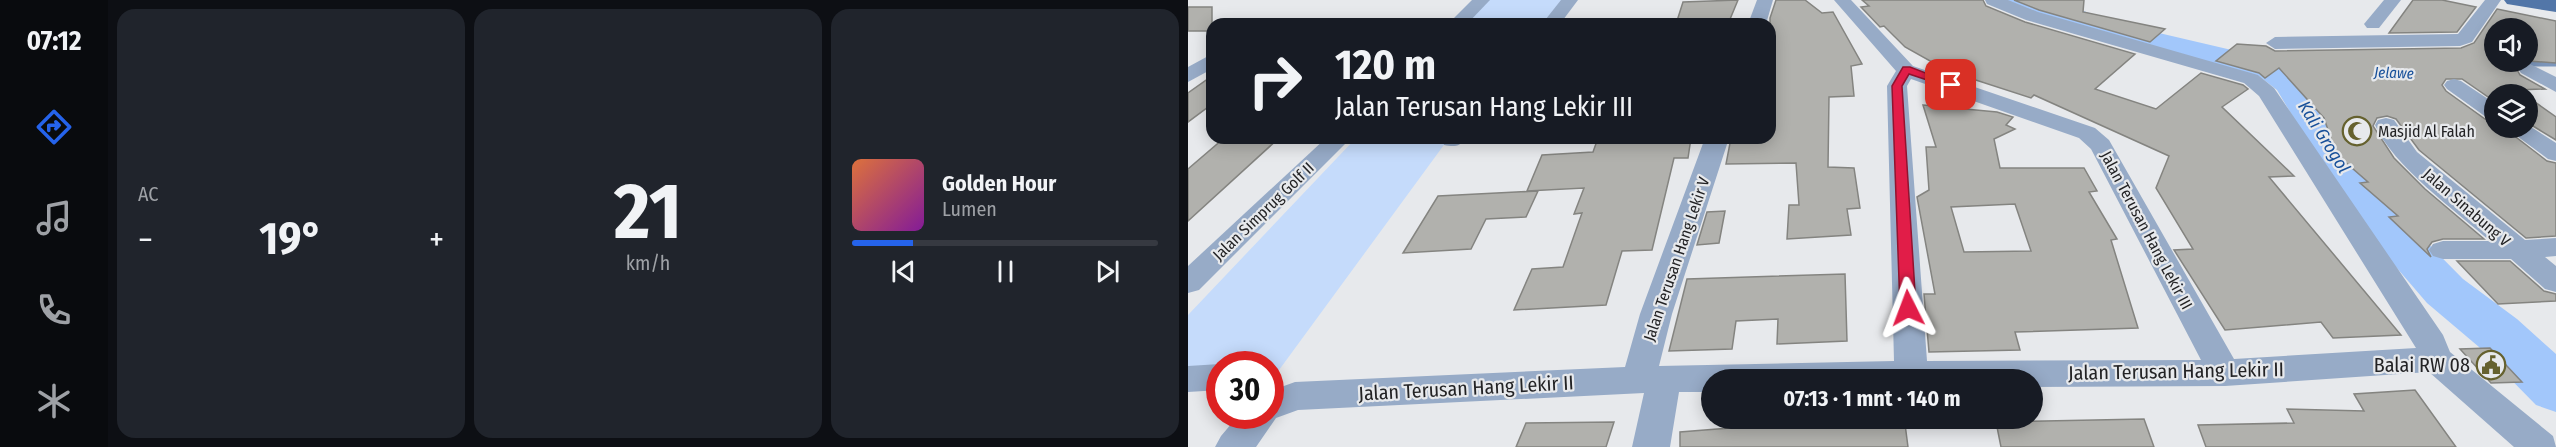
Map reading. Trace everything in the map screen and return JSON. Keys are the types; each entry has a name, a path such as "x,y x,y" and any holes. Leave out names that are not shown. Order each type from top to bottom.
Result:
{"main road":[{"path":"2516,0 2556,6"}],"street":[{"path":"1463,18 1482,0"},
{"path":"1556,18 1570,0"},
{"path":"1759,18 1765,0"},
{"path":"1842,0 1906,70 1897,86 1911,369"},
{"path":"1993,0 2032,16 2233,72 2251,79 2267,92 2431,344 2436,359 2541,447"},
{"path":"2373,24 2393,0"},
{"path":"2275,43 2460,40 2466,38 2493,0"},
{"path":"1188,76 1206,64"},
{"name":"Jalan Terusan Hang Lekir III","path":"1906,70 2087,133 2101,145 2225,373"},
{"path":"2533,72 2556,86"},
{"path":"2454,85 2484,105"},
{"name":"Jalan Sinabung V","path":"2386,125 2391,136 2409,157 2556,282"},
{"path":"2532,138 2556,154"},
{"name":"Jalan Simprug Golf II","path":"1188,283 1333,144"},
{"name":"Jalan Terusan Hang Lekir V","path":"1651,380 1656,314 1715,144"},
{"path":"2443,250 2517,250 2556,247"},
{"name":"Jalan Terusan Hang Lekir II","path":"2043,374 2225,373 2436,359"},
{"path":"1188,379 1206,378"},
{"name":"Jalan Terusan Hang Lekir II","path":"1284,402 1295,396 1701,379"},
{"path":"1651,380 1651,447"},
{"path":"1234,447 1249,429"}],"shaded area":[{"path":"1487,0 1565,0 1549,18 1470,18"},
{"path":"1350,144 1445,144 1284,363 1284,351 1206,351 1206,375 1188,390 1188,315"}],"building":[{"path":"1738,0 1730,18 1678,18 1683,2"},
{"path":"1776,0 1805,0 1822,13 1833,12 1862,64 1851,66 1854,96 1829,97 1828,167 1854,168 1860,208 1847,209 1851,235 1787,239 1789,205 1799,205 1796,163 1726,164 1730,144 1776,144 1776,18 1770,18"},
{"path":"1862,0 1983,0 1986,6 2025,22 2135,54 2095,89 2156,109 2201,73 2243,85 2248,89 2222,107 2294,176 2269,177 2401,335 2333,338 2321,322 2225,330 2174,250 2193,249 2156,188 2169,156 2034,95 2031,98 1948,71 1905,47 1884,26 1880,27 1861,7 1869,6"},
{"path":"2014,0 2084,0 2083,12 2165,29 2150,42 2039,10"},
{"path":"2413,0 2442,0 2476,7 2457,32 2389,33"},
{"path":"1188,7 1212,7 1212,18 1206,18 1206,31 1188,31"},
{"path":"2497,9 2556,21 2556,63 2538,62 2538,18 2491,18"},
{"path":"2484,28 2484,72 2518,72 2536,84 2484,84 2484,94 2462,79 2446,79 2442,85 2446,91 2484,118 2484,138 2517,138 2547,161 2556,163 2556,236 2526,238 2419,150 2396,119 2387,116 2377,118 2373,126 2394,158 2425,189 2484,239 2443,239 2432,242 2427,249 2431,257 2389,217 2398,216 2360,183 2368,182 2336,154 2324,118 2279,68 2265,78 2259,73 2216,61 2237,44 2266,46 2275,51 2461,48 2474,43"},
{"path":"1206,80 1206,108 1188,122 1188,93"},
{"path":"2538,104 2556,117 2556,140 2538,129"},
{"path":"1923,105 1997,112 2013,117 2006,125 2015,129 1994,139 2000,168 2084,168 2097,191 2089,192 2117,239 2111,240 2138,328 2015,332 2020,350 1929,352 1924,294 1935,294 1917,197 1929,190 1926,147 1936,147","holes":["2015,204 2031,251 1964,252 1951,207"]},
{"path":"1217,144 1272,144 1188,221 1188,169"},
{"path":"1596,144 1690,144 1688,158 1674,158 1652,250 1622,251 1606,305 1514,310 1532,269 1563,267 1582,213 1574,214 1584,188 1527,191 1542,155 1593,152"},
{"path":"1538,191 1526,217 1486,219 1471,249 1403,253 1438,196"},
{"path":"1725,211 1719,243 1697,245 1707,212"},
{"path":"2457,261 2510,261 2544,291 2556,294 2556,301 2498,304"},
{"path":"1845,274 1847,341 1777,344 1778,319 1736,321 1732,349 1669,351 1687,279"},
{"name":"Balai RW 08","path":"2490,348 2522,382 2491,383 2460,349"},
{"path":"2415,390 2456,447 2206,447 2198,425 2294,423 2287,409 2364,411 2354,394"},
{"path":"2144,419 2154,447 2001,447 1997,429 2043,429 2043,421"},
{"path":"1614,422 1606,447 1516,447 1526,423"},
{"path":"1718,429 1906,429 1908,447 1680,447 1680,432"}],"waterway":[{"name":"Kali Grogol","path":"2022,0 2120,33 2271,69 2290,84 2368,208 2445,291 2498,333 2556,389"},
{"name":"Jelawe","path":"2538,64 2556,64"}],"place":[{"name":"Masjid Al Falah","path":"2357,131"},
{"name":"Balai RW 08","path":"2491,365"}],"route":[{"path":"1908,308 1898,80 1906,70 1951,85"}]}
